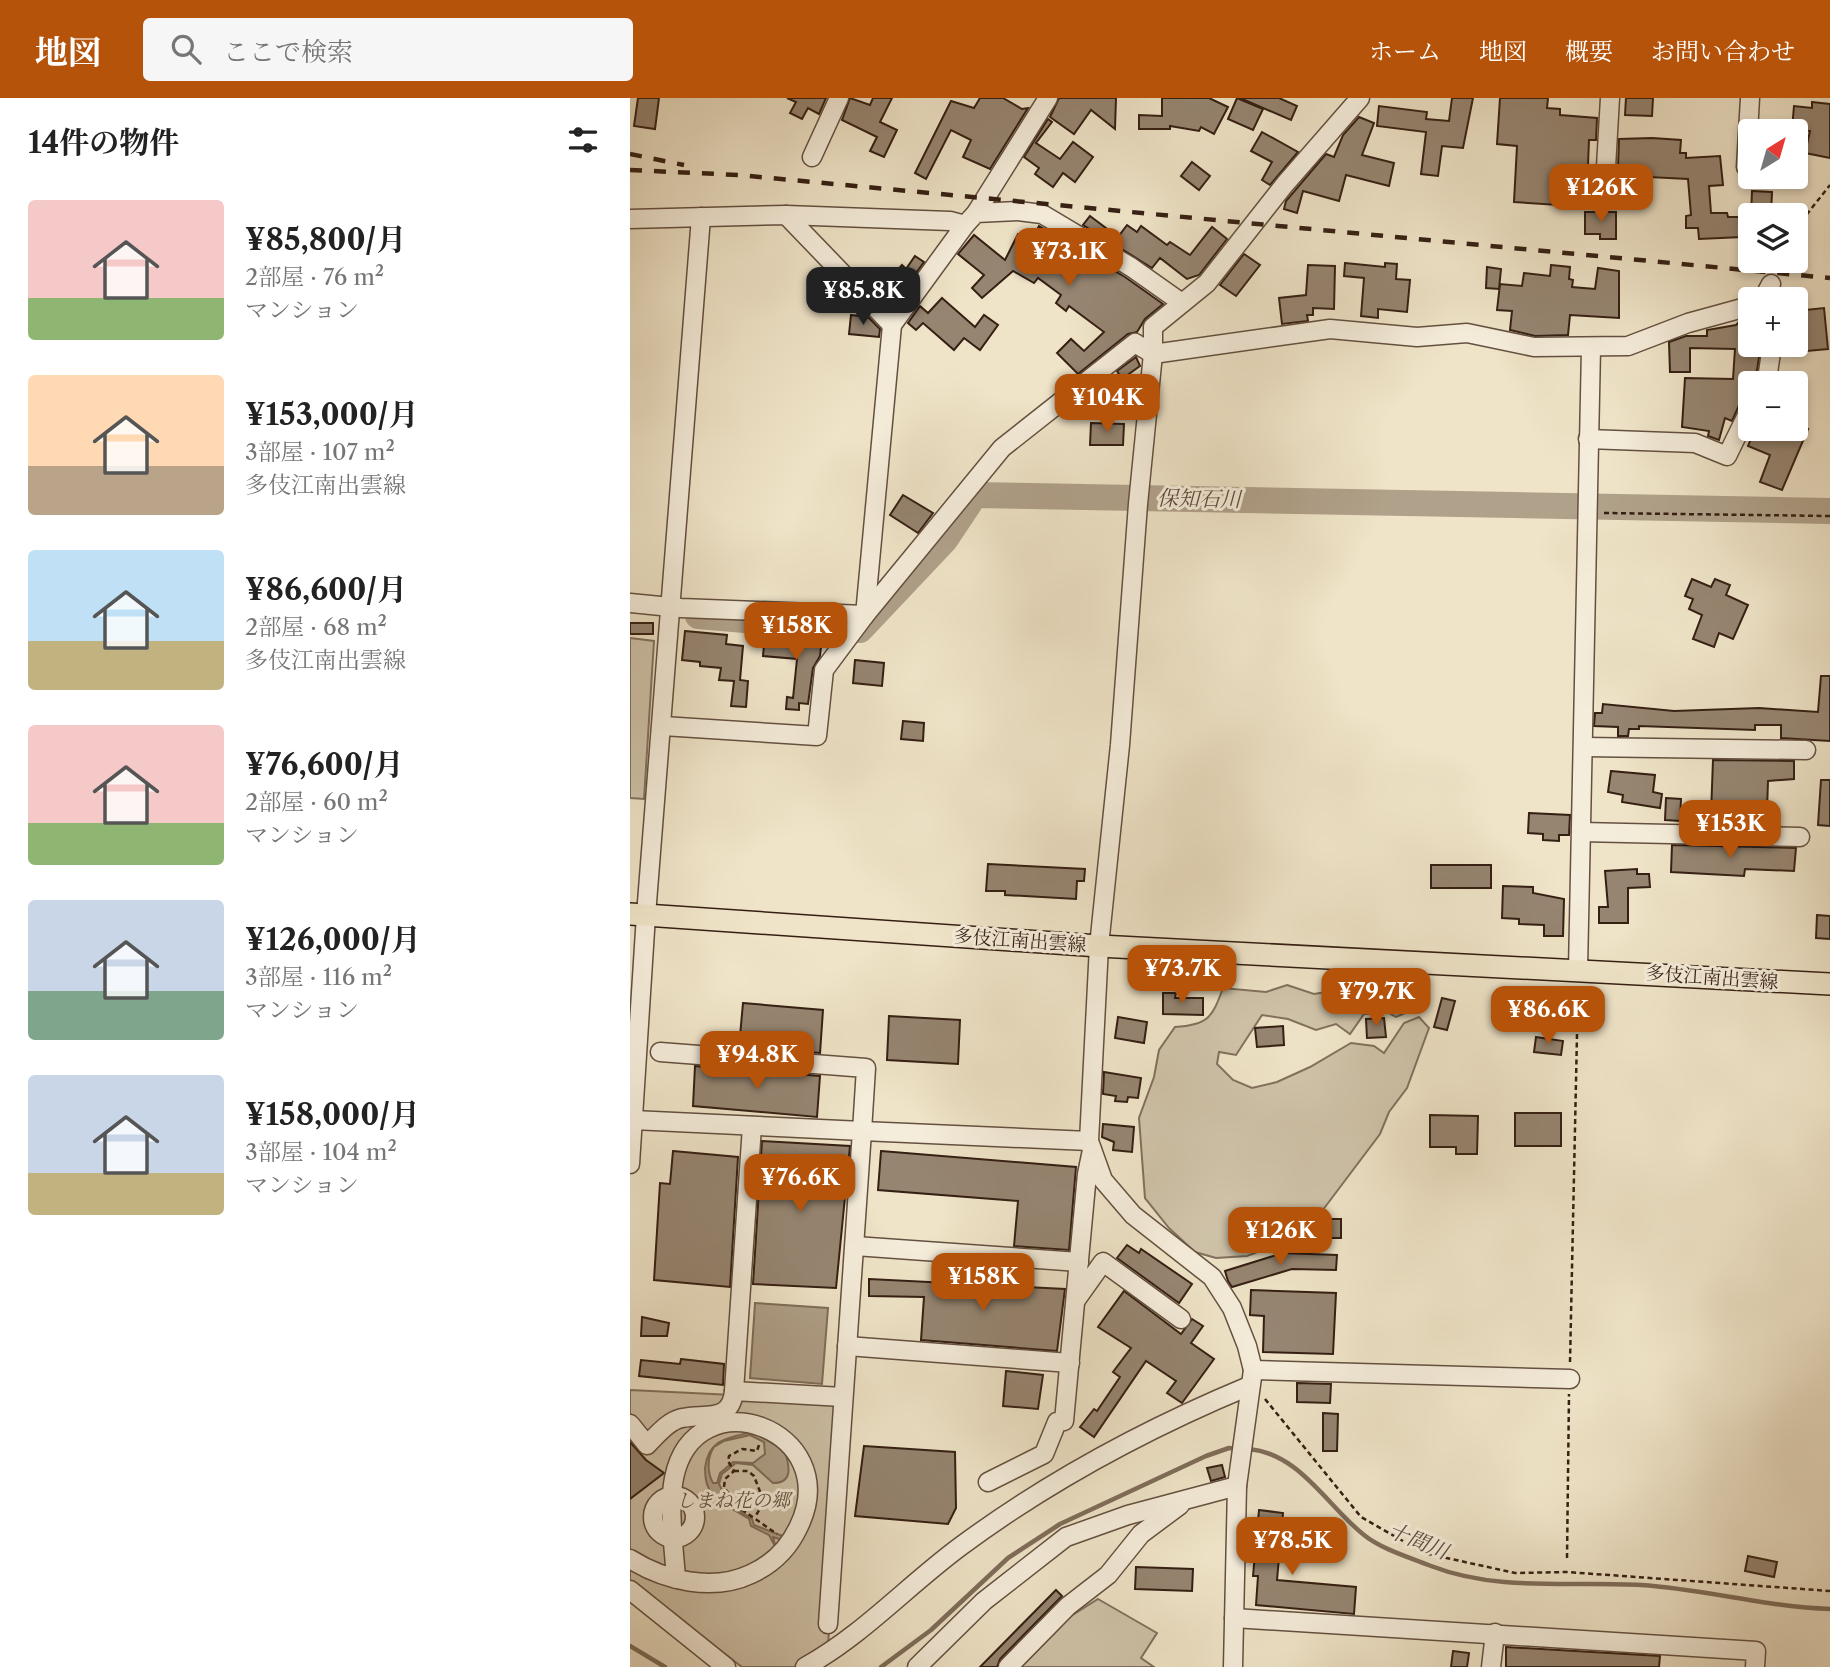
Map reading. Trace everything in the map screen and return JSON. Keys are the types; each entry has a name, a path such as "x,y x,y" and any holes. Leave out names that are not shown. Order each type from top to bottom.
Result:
{"main road":[{"name":"多伎江南出雲線","path":"638,915 1099,946 1830,984"}],"street":[{"path":"812,157 839,98"},
{"path":"865,615 892,325 971,219 1048,98"},
{"path":"988,1482 1044,1454 1057,1422 1064,1422 1091,1146 1099,946 1153,354 1153,327 1207,283 1285,184 1360,98"},
{"path":"1606,167 1611,98"},
{"path":"1749,119 1750,98"},
{"path":"630,219 786,215 950,221 1017,211 1042,214 1131,267 1182,303"},
{"path":"786,215 892,325"},
{"path":"630,1164 638,915 663,726 702,217"},
{"path":"663,726 817,736 824,670 865,615 1002,448 1135,343 1153,354 1330,329 1417,337 1466,333 1534,347 1628,346 1688,323 1738,309"},
{"path":"1578,969 1591,348"},
{"path":"1588,439 1695,443 1727,456 1738,434"},
{"path":"630,603 865,615"},
{"path":"1584,747 1806,750"},
{"path":"1581,832 1800,836"},
{"path":"660,1052 866,1068 828,1625"},
{"path":"633,1120 1091,1146"},
{"path":"672,1496 674,1478 686,1450 719,1419 731,1404 734,1391 752,1126"},
{"path":"1091,1146 1103,1180 1133,1215 1212,1277 1232,1308 1251,1378 1237,1486 1233,1667"},
{"path":"855,1246 1079,1262"},
{"path":"1076,1300 1103,1262 1181,1319"},
{"path":"847,1346 1070,1363"},
{"path":"805,1667 841,1645 930,1568 1012,1511 1126,1443 1251,1378 1570,1379"},
{"path":"734,1391 843,1397"},
{"path":"630,1424 647,1445 675,1421 719,1419 743,1421 764,1428 788,1442 803,1464 807,1476 808,1501 794,1538 774,1560 743,1578 710,1584 676,1579 630,1559"},
{"path":"917,1667 984,1601 1066,1537 1128,1515 1237,1486"},
{"path":"672,1496 687,1500 695,1517 691,1531 673,1538 659,1533 652,1516 656,1504 672,1496"},
{"path":"1008,1667 1068,1606 1108,1575 1140,1534 1185,1500"},
{"path":"673,1538 676,1579"},
{"path":"630,1590 726,1667"},
{"path":"1234,1618 1756,1651 1755,1667"},
{"path":"1492,1667 1495,1633"}],"path":[{"path":"1808,213 1830,186"},
{"path":"1587,513 1830,516"},
{"path":"1567,1558 1578,969"},
{"path":"1251,1378 1361,1517 1424,1553 1515,1573 1567,1572 1830,1591"},
{"path":"755,1517 764,1502 756,1479 748,1471 733,1469 729,1456 739,1450 758,1450 757,1441 764,1428"},
{"path":"733,1469 725,1479 724,1487 738,1507 772,1532 794,1538"}],"green space":[{"path":"630,638 654,641 644,799 630,798"},
{"path":"1287,985 1314,994 1350,988 1414,992 1424,996 1424,1005 1396,1017 1387,1012 1364,1014 1350,1034 1336,1024 1316,1030 1288,1019 1262,1015 1236,1055 1219,1052 1217,1064 1233,1080 1252,1088 1277,1082 1310,1067 1351,1043 1374,1046 1384,1053 1404,1023 1419,1017 1429,1028 1407,1088 1389,1112 1380,1134 1304,1235 1247,1256 1216,1258 1195,1252 1169,1228 1145,1198 1139,1118 1154,1077 1159,1050 1175,1027 1195,1024 1207,1018 1216,1006 1223,988 1266,992"},
{"name":"しまね花の郷","path":"630,1390 840,1400 828,1649 796,1667 742,1667 630,1582"},
{"path":"1098,1599 1157,1633 1141,1658 1154,1667 1021,1667 1071,1616"}],"shaded area":[{"path":"755,1303 828,1308 822,1384 750,1378"},
{"path":"755,1433 785,1451 787,1477 773,1483 753,1465 736,1463 722,1474 719,1484 728,1503 752,1519 754,1525 785,1537 783,1540 773,1537 776,1548 769,1535 751,1526 749,1519 720,1501 707,1484 705,1468 707,1459 714,1446 725,1439","holes":["750,1435 764,1442 765,1454 753,1463 733,1462 720,1473 717,1483 713,1483 709,1465 714,1447 724,1441"]}],"building":[{"path":"638,98 659,98 655,129 634,126"},
{"path":"787,98 826,98 819,114 808,108 802,119 790,113 796,102"},
{"path":"850,98 870,105 873,98 892,98 880,122 897,130 884,157 870,151 877,137 842,120"},
{"path":"980,98 1003,98 1022,109 1028,108 990,169 963,157 971,140 951,130 926,179 915,173 951,101 974,108"},
{"path":"1059,98 1116,98 1115,129 1091,110 1074,134 1050,117"},
{"path":"1162,98 1209,98 1228,107 1214,134 1201,127 1199,131 1170,126 1170,129 1139,129 1139,115 1162,116"},
{"path":"1237,98 1263,109 1253,130 1228,119"},
{"path":"1240,98 1279,98 1297,106 1291,120"},
{"path":"1452,98 1473,98 1463,148 1442,146 1438,176 1421,174 1426,132 1377,126 1379,106 1427,112 1426,119 1449,121"},
{"path":"1500,98 1548,98 1547,108 1560,109 1560,115 1597,118 1596,140 1589,140 1588,165 1595,165 1596,179 1577,178 1574,206 1514,202 1517,146 1497,144"},
{"path":"1626,98 1653,98 1652,116 1625,115"},
{"path":"1812,102 1830,104 1830,158 1808,154 1808,119 1793,119 1794,106 1812,108"},
{"path":"1359,117 1374,123 1362,155 1394,163 1389,186 1346,175 1339,201 1303,191 1297,213 1284,209 1286,201 1326,154 1334,157 1343,135"},
{"path":"1048,119 1052,122 1036,143 1060,159 1073,142 1093,157 1075,182 1063,173 1053,187 1035,174 1039,168 1024,157"},
{"path":"1262,132 1298,152 1270,185 1262,180 1272,162 1251,151"},
{"path":"1619,139 1681,140 1680,153 1686,153 1686,158 1720,156 1723,185 1709,186 1711,213 1727,213 1728,217 1738,217 1738,237 1699,239 1698,228 1686,228 1686,216 1691,215 1688,179 1649,177 1649,191 1638,191 1638,197 1617,196"},
{"path":"1192,162 1210,176 1199,190 1181,176"},
{"path":"1752,191 1772,192 1772,203 1752,203"},
{"path":"1585,212 1616,212 1616,239 1600,239 1600,234 1585,234"},
{"path":"1090,216 1118,237 1127,225 1137,232 1141,226 1167,245 1170,242 1190,255 1212,227 1227,239 1199,275 1187,279 1160,258 1152,268 1083,225"},
{"path":"1039,226 1125,277 1163,304 1145,319 1137,332 1128,334 1078,374 1057,353 1071,339 1084,351 1104,332 1069,306 1066,311 1056,303 1061,295 1038,278 1034,283 1013,271 982,298 972,288 984,275 958,254 974,235 1005,260 1018,234 1032,241"},
{"path":"1244,254 1260,265 1236,296 1220,285"},
{"path":"915,256 924,262 891,307 883,300 889,294 882,287 902,265 906,269"},
{"path":"1345,263 1385,267 1385,263 1397,264 1396,279 1410,280 1407,312 1378,309 1378,318 1361,316 1364,278 1344,276"},
{"path":"1308,265 1335,266 1334,309 1313,308 1313,315 1307,315 1308,321 1282,324 1279,298 1306,295"},
{"path":"1551,265 1570,267 1569,279 1573,280 1572,287 1595,289 1598,268 1619,271 1619,318 1570,315 1568,335 1535,336 1510,330 1512,311 1497,310 1500,284 1522,286 1524,273 1550,276"},
{"path":"1487,267 1501,269 1499,289 1486,288"},
{"path":"942,298 975,327 984,315 998,325 980,350 964,338 954,350 923,323 916,330 908,323 920,306 928,313"},
{"path":"1824,308 1828,349 1808,351 1808,310"},
{"path":"851,315 868,317 880,329 879,337 849,334"},
{"path":"1738,323 1738,357 1759,357 1756,371 1738,371 1738,408 1732,421 1725,418 1719,440 1708,436 1709,431 1682,427 1685,378 1733,379 1735,349 1690,348 1690,372 1670,372 1669,342 1686,336 1707,336 1707,330"},
{"path":"1136,357 1140,366 1122,379 1117,371"},
{"path":"1091,423 1124,424 1123,445 1090,445"},
{"path":"1750,441 1803,441 1782,490 1760,482 1770,455 1748,446"},
{"path":"903,495 933,513 918,533 890,515"},
{"path":"1692,579 1711,587 1715,579 1730,585 1726,595 1748,605 1733,639 1719,633 1714,647 1693,639 1702,615 1689,609 1693,599 1685,596"},
{"path":"630,623 653,623 653,634 630,634"},
{"path":"685,631 727,635 726,644 743,646 740,680 748,681 746,707 731,706 734,681 719,680 721,668 700,666 700,662 682,660"},
{"path":"765,634 822,638 820,656 813,668 808,704 799,703 799,710 786,709 787,697 793,698 797,659 763,656"},
{"path":"855,660 884,663 882,686 853,683"},
{"path":"1821,676 1830,676 1830,741 1781,738 1781,725 1755,725 1755,730 1639,726 1639,729 1629,729 1628,736 1618,736 1618,727 1594,726 1595,713 1602,713 1603,704 1674,711 1759,708 1818,712"},
{"path":"903,721 924,723 923,741 901,739"},
{"path":"1713,760 1794,761 1794,779 1768,781 1767,811 1734,810 1733,814 1711,814"},
{"path":"1611,771 1655,775 1653,792 1662,794 1660,808 1622,802 1623,795 1608,792"},
{"path":"1821,780 1830,780 1830,826 1818,825"},
{"path":"1666,798 1681,799 1680,821 1665,820"},
{"path":"1529,813 1570,815 1569,835 1559,835 1559,841 1543,840 1543,834 1528,833"},
{"path":"1672,845 1796,848 1794,871 1745,869 1744,876 1671,872"},
{"path":"988,864 1085,869 1084,881 1077,881 1076,899 1005,895 1005,891 986,891"},
{"path":"1431,865 1491,865 1491,888 1431,888"},
{"path":"1637,869 1637,874 1649,874 1650,887 1628,888 1628,923 1599,923 1599,907 1608,907 1605,871"},
{"path":"1503,886 1533,887 1533,893 1564,899 1563,936 1544,936 1544,925 1519,924 1519,919 1502,918"},
{"path":"1817,915 1830,916 1830,939 1816,938"},
{"path":"1163,993 1176,993 1175,998 1203,998 1203,1015 1163,1014"},
{"path":"1442,998 1455,1001 1447,1030 1434,1027"},
{"path":"743,1003 823,1010 820,1053 739,1047"},
{"path":"889,1016 960,1020 958,1064 887,1060"},
{"path":"1118,1017 1147,1022 1144,1043 1115,1038"},
{"path":"1384,1018 1386,1037 1367,1038 1366,1019"},
{"path":"1283,1026 1284,1045 1257,1047 1255,1028"},
{"path":"1536,1037 1563,1041 1561,1055 1534,1052"},
{"path":"695,1066 820,1076 817,1117 693,1106"},
{"path":"1104,1072 1141,1078 1138,1098 1128,1097 1127,1102 1115,1101 1116,1096 1103,1094"},
{"path":"1515,1113 1561,1113 1561,1146 1515,1146"},
{"path":"1430,1115 1478,1116 1477,1154 1456,1154 1456,1147 1430,1147"},
{"path":"1103,1124 1134,1127 1132,1152 1113,1150 1114,1142 1102,1137"},
{"path":"762,1141 850,1146 836,1288 753,1284"},
{"path":"673,1151 738,1157 730,1287 654,1280 660,1183 670,1184"},
{"path":"881,1151 1076,1167 1069,1250 1014,1246 1018,1201 878,1190"},
{"path":"1330,1219 1341,1219 1341,1238 1330,1238"},
{"path":"1127,1245 1139,1253 1141,1249 1192,1284 1179,1303 1117,1258"},
{"path":"1283,1253 1337,1255 1336,1270 1292,1269 1232,1287 1228,1281 1225,1271"},
{"path":"869,1279 1065,1289 1057,1351 921,1340 924,1297 869,1296"},
{"path":"1251,1290 1336,1293 1333,1354 1263,1352 1264,1316 1250,1315"},
{"path":"1124,1291 1181,1334 1192,1319 1203,1326 1191,1343 1214,1359 1182,1403 1167,1393 1176,1381 1146,1361 1094,1437 1080,1427 1094,1409 1097,1411 1120,1377 1113,1372 1131,1348 1098,1327"},
{"path":"642,1317 669,1323 667,1336 641,1336"},
{"path":"681,1359 724,1364 723,1385 639,1376 641,1360 680,1364"},
{"path":"1006,1371 1043,1375 1038,1409 1003,1406"},
{"path":"1297,1383 1331,1384 1330,1403 1297,1402"},
{"path":"1323,1413 1338,1414 1337,1451 1323,1451"},
{"path":"630,1442 646,1460 664,1473 630,1499"},
{"path":"864,1446 955,1452 956,1508 948,1524 855,1516"},
{"path":"1222,1465 1225,1477 1211,1481 1207,1468"},
{"path":"1259,1510 1283,1513 1277,1580 1356,1587 1354,1614 1256,1605 1258,1576 1253,1576"},
{"path":"1748,1556 1777,1562 1774,1577 1745,1571"},
{"path":"1136,1567 1193,1569 1192,1591 1135,1589"},
{"path":"1056,1590 1062,1596 1000,1659 997,1667 980,1667"},
{"path":"1506,1647 1660,1656 1659,1667 1506,1667"},
{"path":"1453,1651 1469,1653 1467,1667 1451,1667"}],"waterway":[{"name":"保知石川","path":"698,616 860,630 945,540 975,495 1830,511"},
{"name":"十間川","path":"881,1667 931,1630 1008,1558 1060,1524 1206,1456 1229,1448 1238,1449"},
{"name":"十間川","path":"1247,1449 1265,1452 1297,1470 1350,1523 1379,1545 1456,1574 1535,1584 1665,1587 1782,1605 1830,1609"},
{"name":"十間川","path":"630,1646 665,1667"}],"railway":[{"path":"630,154 684,165"},
{"path":"630,170 739,175 1830,278"}]}
